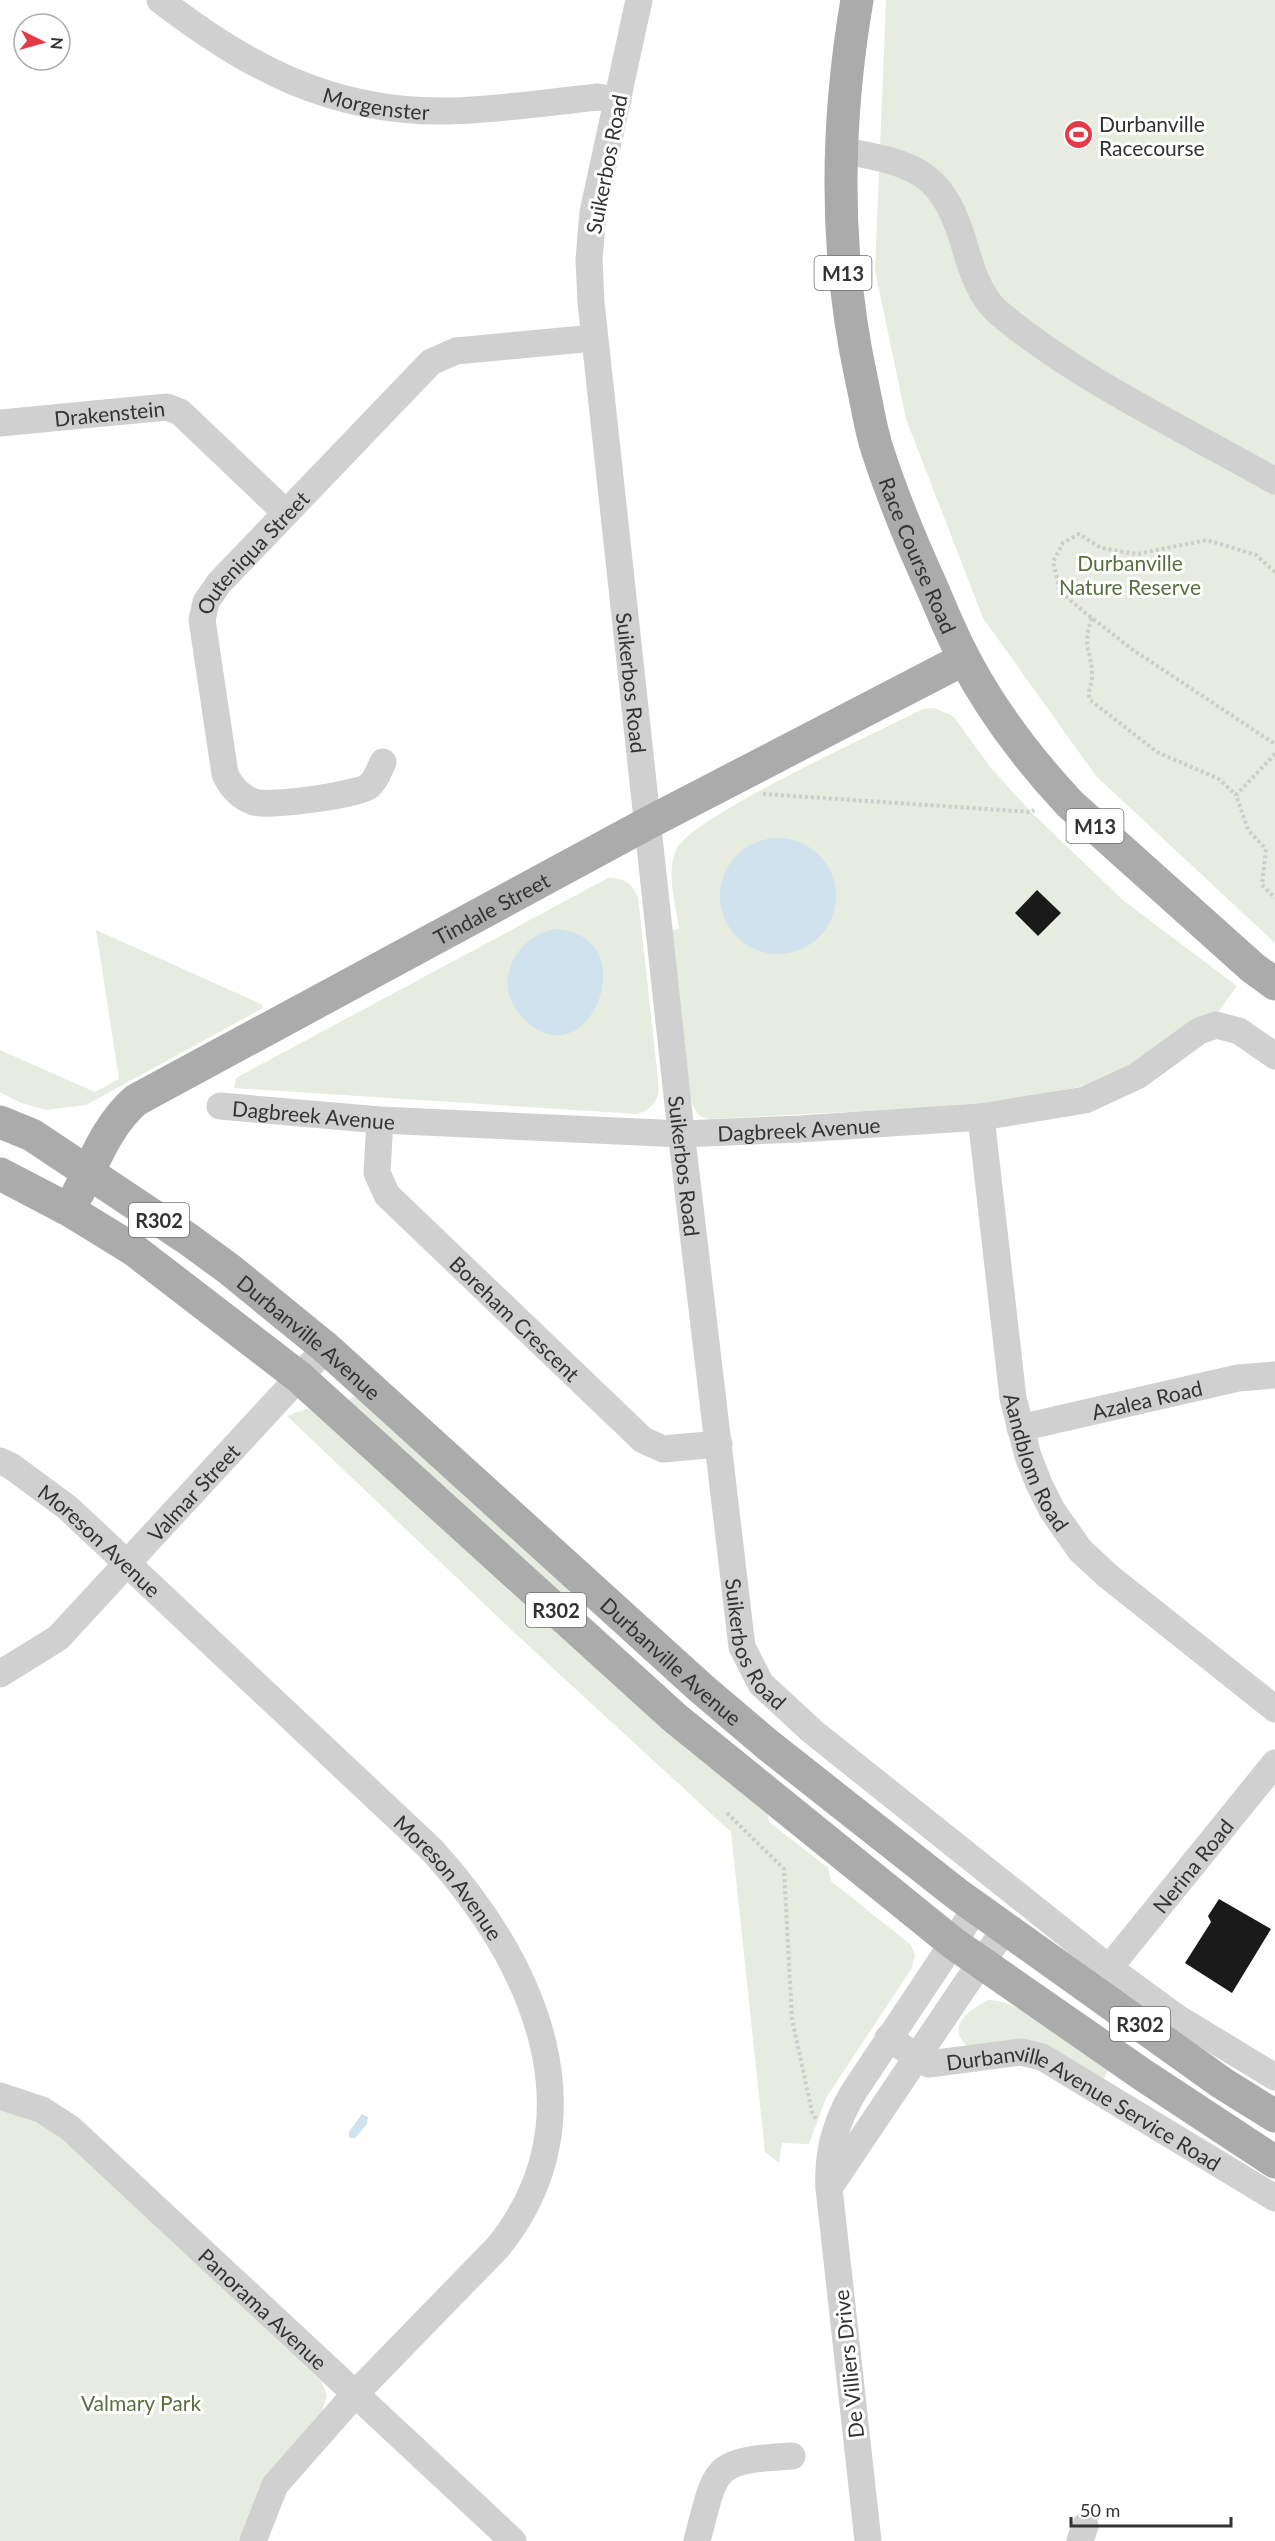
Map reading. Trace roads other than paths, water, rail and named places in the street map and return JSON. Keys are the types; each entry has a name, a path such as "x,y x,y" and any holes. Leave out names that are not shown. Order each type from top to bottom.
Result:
{"main road":[{"name":"Race Course Road","path":"857,0 843,95 839,150 841,241 852,337 876,446 900,518 964,659 1019,742 1070,804 1253,968 1275,984"},
{"name":"Tindale Street","path":"69,1210 116,1120 136,1100 648,823 964,659"},
{"name":"Durbanville Avenue","path":"0,1122 32,1136 188,1239 326,1348 711,1696 777,1752 976,1908 1222,2083 1275,2116"},
{"name":"Durbanville Avenue","path":"0,1174 69,1210 156,1266 299,1377 675,1718 980,1964 1143,2076 1275,2162"}],"street":[{"name":"Morgenster","path":"160,0 216,42 244,59 302,86 364,103 447,111 598,97 618,100"},
{"name":"Suikerbos Road","path":"639,0 591,232 589,260 594,338 739,1632 747,1660 761,1684 822,1740 1109,1968 1176,2017 1275,2077"},
{"path":"839,150 892,159 921,173 942,192 951,205 961,231 974,278 997,311 1048,351 1275,481"},
{"name":"Outeniqua Street","path":"383,762 376,779 362,790 276,804 265,804 245,798 236,792 225,774 202,630 203,611 212,592 424,368 439,357 456,351 594,338"},
{"name":"Drakenstein","path":"0,423 166,406 180,412 286,513"},
{"name":"Dagbreek Avenue","path":"220,1106 380,1120 682,1134 981,1117 1066,1104 1103,1093 1137,1076 1207,1027 1232,1028 1275,1056"},
{"name":"Aandblom Road","path":"981,1117 1013,1398 1020,1428 1039,1484 1056,1517 1080,1550 1108,1576 1275,1709"},
{"name":"Boreham Crescent","path":"380,1120 377,1173 387,1195 643,1440 656,1448 670,1449 718,1444"},
{"name":"Valmar Street","path":"0,1674 58,1638 128,1565 326,1348"},
{"name":"Azalea Road","path":"1020,1428 1238,1378 1275,1375"},
{"name":"Moreson Avenue","path":"0,1461 68,1508 432,1850 457,1878 500,1940 524,1988 547,2068 551,2115 544,2162 526,2207 498,2247 356,2393 275,2485 253,2541"},
{"name":"Nerina Road","path":"1109,1968 1275,1763"},
{"name":"De Villiers Drive","path":"868,2541 828,2166 837,2124 848,2101 976,1908"},
{"path":"829,2188 1006,1928"},
{"name":"Durbanville Avenue Service Road","path":"888,2038 928,2064 1021,2052 1042,2057 1275,2198"},
{"name":"Panorama Avenue","path":"0,2096 42,2110 70,2128 513,2541"},
{"path":"697,2541 709,2493 721,2471 748,2459 792,2456"}],"water":[{"path":"778,838 800,842 819,855 832,874 836,896 832,918 819,937 800,950 778,954 756,950 737,937 724,918 720,896 724,874 737,855 756,842"},
{"path":"555,929 583,937 599,955 603,978 598,1002 586,1022 568,1034 546,1034 522,1017 513,1004 508,990 508,977 518,952 528,942"},
{"path":"362,2114 368,2117 367,2124 355,2138 349,2138 349,2132"}],"place":[{"name":"Durbanville Racecourse","path":"1078,135"}],"park label":[{"name":"Durbanville Nature Reserve","path":"1130,574"},
{"name":"Valmary Park","path":"141,2402"}]}
